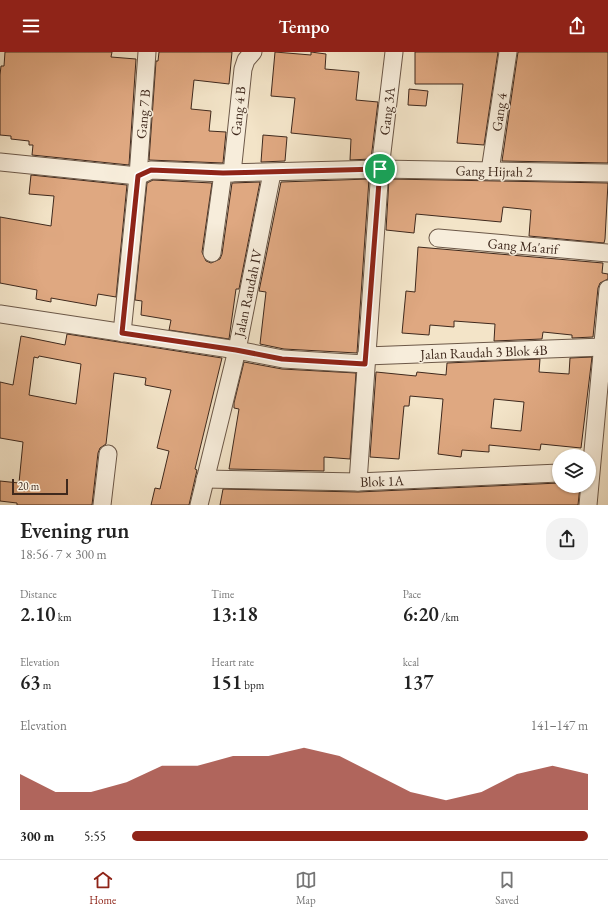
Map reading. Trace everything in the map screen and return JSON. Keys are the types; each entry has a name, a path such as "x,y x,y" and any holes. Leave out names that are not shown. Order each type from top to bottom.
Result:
{"street":[{"name":"Gang 7 B","path":"122,333 138,176 147,52"},
{"name":"Gang 4 B","path":"212,253 228,173 243,69 246,60 253,52"},
{"name":"Gang 3A","path":"358,482 380,169 394,52"},
{"name":"Gang 4","path":"490,171 508,52"},
{"path":"0,162 138,176"},
{"name":"Gang Hijrah 2","path":"138,176 151,170 272,173 380,169 608,173"},
{"name":"Jalan Raudah IV","path":"199,505 236,350 272,173"},
{"name":"Gang Ma'arif","path":"438,238 608,253"},
{"path":"592,449 608,289"},
{"name":"Jalan Raudah 3 Blok 4B","path":"0,314 236,350 282,359 366,360 603,347"},
{"path":"102,505 108,454"},
{"name":"Blok 1A","path":"205,479 358,482 552,472"},
{"path":"588,505 589,493"}],"building":[{"path":"5,52 112,52 111,57 136,59 129,165 32,155 33,145 29,145 29,141 11,139 11,136 0,135 0,75 1,66 4,66"},
{"path":"159,52 232,52 229,84 194,80 191,109 211,111 209,131 226,132 223,163 149,160 156,61 158,61"},
{"path":"275,52 311,55 311,52 326,54 325,69 359,72 356,100 378,102 371,159 350,160 351,139 291,133 295,98 271,96"},
{"path":"415,52 498,52 484,145 457,143 463,84 415,84"},
{"path":"518,52 608,52 608,163 502,161"},
{"path":"409,89 428,91 426,106 408,105"},
{"path":"263,135 287,137 285,161 261,162"},
{"path":"31,175 127,185 116,297 98,294 96,306 51,298 51,302 36,299 37,290 0,283 0,217 51,226 54,196 29,194"},
{"path":"369,179 357,353 284,349 260,344 266,292 259,291 281,182"},
{"path":"389,179 608,183 604,243 529,236 531,210 503,207 501,222 416,214 414,233 386,230"},
{"path":"153,180 212,183 202,252 206,261 211,263 220,259 222,254 232,183 260,182 239,289 236,289 229,339 169,330 171,320 141,315 142,301 135,300 147,183"},
{"path":"418,247 603,263 602,273 608,274 608,279 600,283 598,288 593,337 572,338 572,335 543,332 542,339 494,341 495,324 454,321 454,327 430,325 429,335 402,333 406,291 415,292"},
{"path":"67,334 222,358 195,469 197,470 189,505 151,505 155,488 160,489 169,451 157,448 171,390 145,385 146,378 114,373 106,444 100,448 98,453 92,505 17,505 17,503 0,501 0,481 19,483 23,442 0,438 0,382 13,385 21,336 65,345","holes":["39,356 81,364 76,404 29,395 34,357 38,358"]},
{"path":"592,357 581,448 541,444 540,450 489,445 489,452 462,450 461,457 438,454 443,399 410,396 409,406 404,406 399,459 370,457 376,372 416,376 417,372 446,375 447,363 540,359 539,372 569,374 570,358","holes":["494,399 524,402 521,431 491,428"]},
{"path":"244,362 282,369 356,373 350,459 324,457 324,471 229,469 239,409 234,408 234,403"},
{"path":"552,483 552,493 579,493 578,505 220,505 223,489 358,492"}],"route":[{"path":"380,169 365,364 282,359 236,350 122,333 138,176 151,170 223,173 272,173 380,169"}]}
